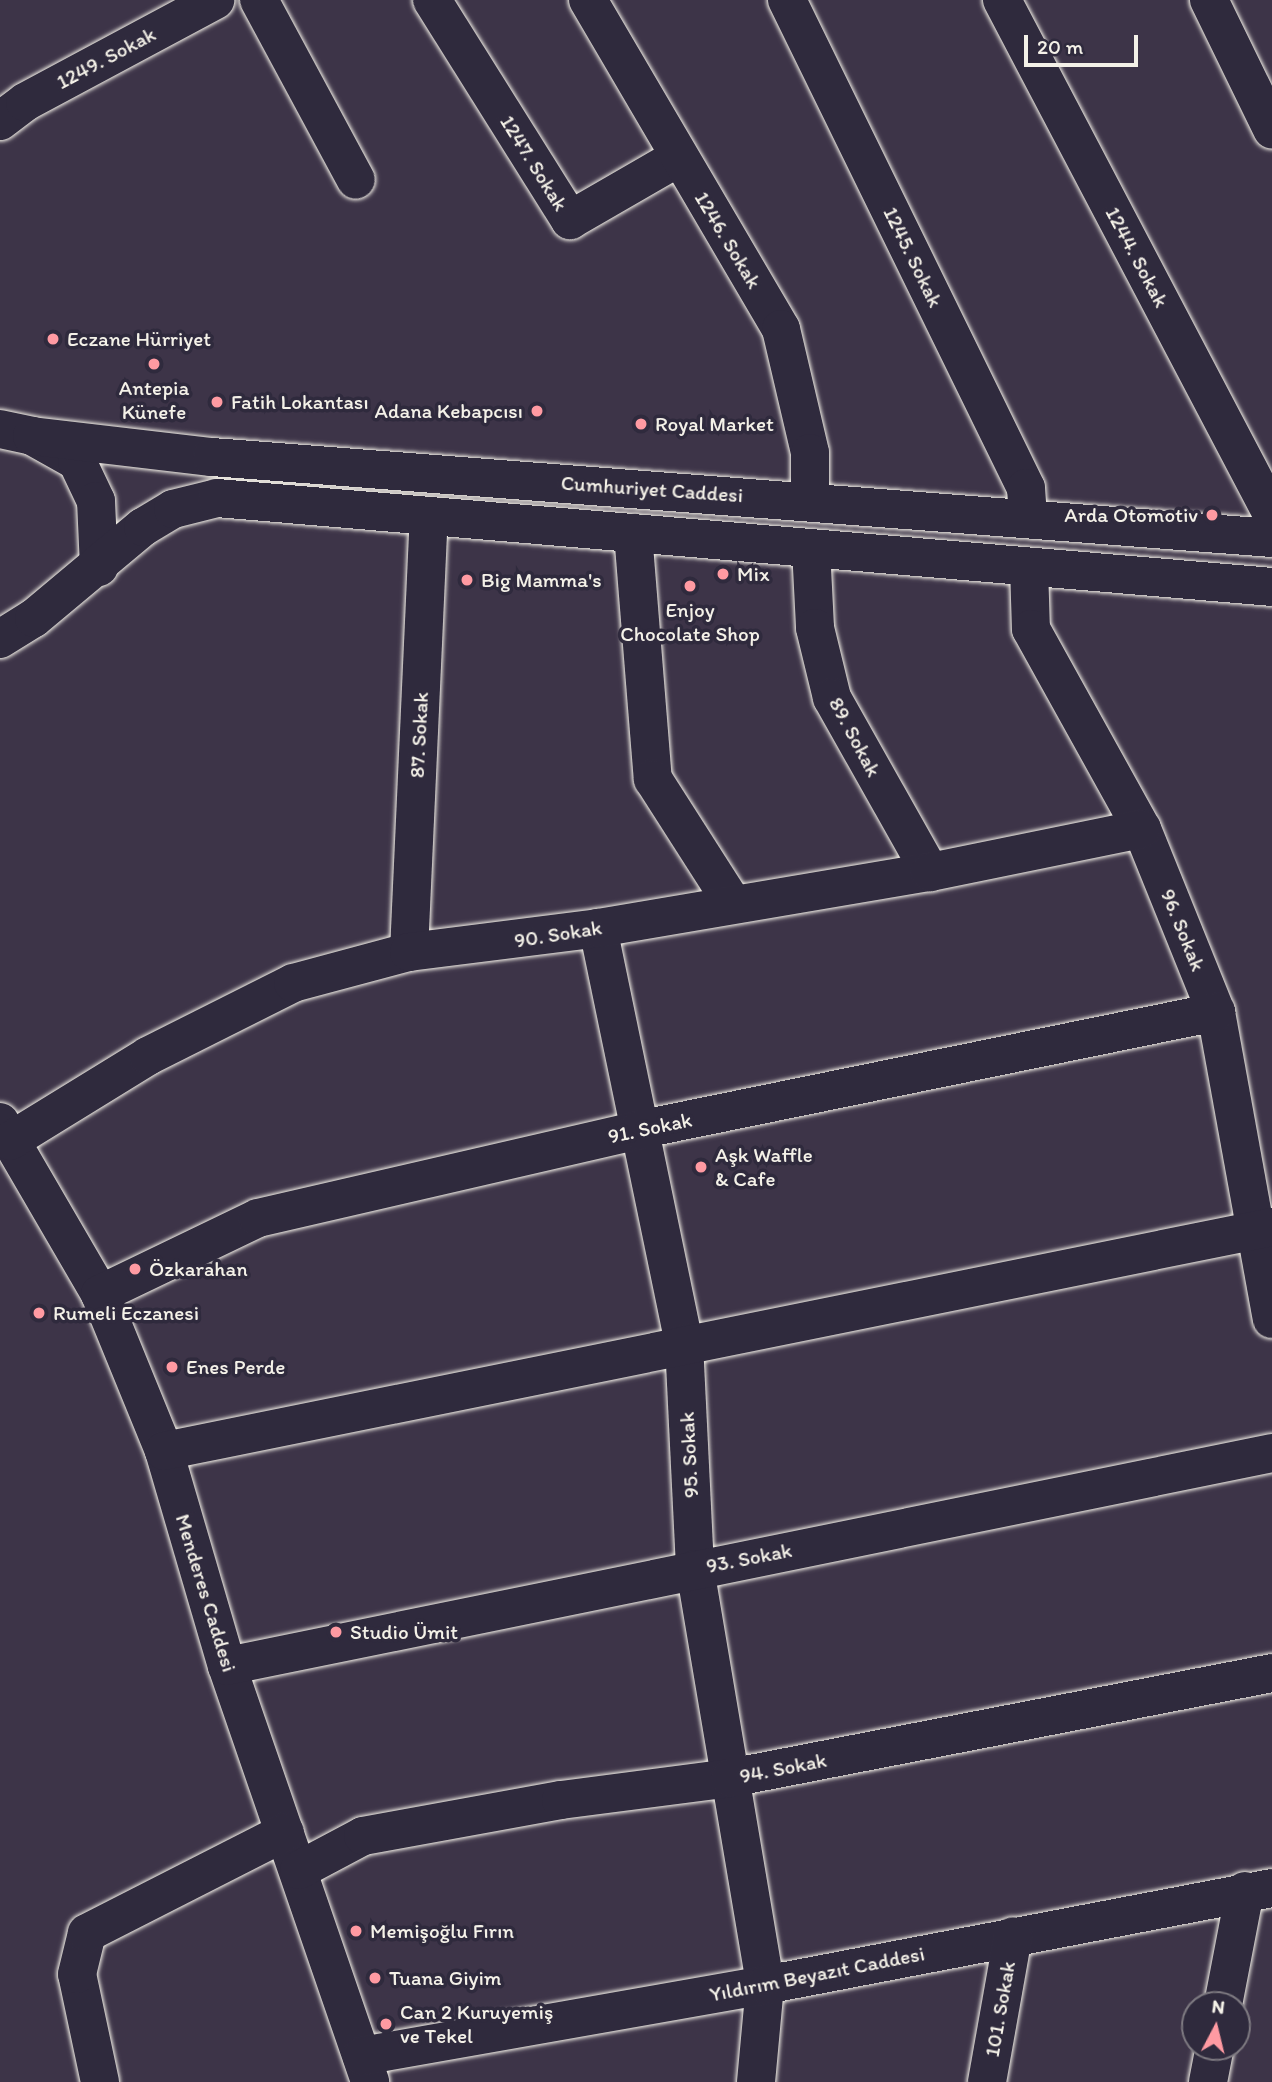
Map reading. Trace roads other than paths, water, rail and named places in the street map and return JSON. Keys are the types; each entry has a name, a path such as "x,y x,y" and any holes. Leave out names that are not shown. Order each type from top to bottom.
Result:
{"street":[{"name":"1249. Sokak","path":"0,121 25,102 215,0"},
{"path":"259,0 356,180"},
{"name":"1247. Sokak","path":"432,0 570,220 679,157"},
{"name":"1246. Sokak","path":"588,0 781,329 810,453 810,501"},
{"name":"1245. Sokak","path":"787,0 1026,488 1028,518"},
{"name":"1244. Sokak","path":"1002,0 1272,513"},
{"path":"1209,0 1272,129"},
{"path":"16,432 77,461 96,502 99,566"},
{"name":"Cumhuriyet Caddesi","path":"16,432 212,457 1272,538"},
{"path":"0,639 34,618 143,527 173,509 217,498 429,518 1272,587"},
{"name":"87. Sokak","path":"409,953 429,518"},
{"path":"633,533 653,779 733,904"},
{"name":"89. Sokak","path":"811,548 815,628 832,698 930,872"},
{"name":"96. Sokak","path":"1030,567 1031,629 1142,829 1216,1012 1265,1228 1272,1319"},
{"name":"90. Sokak","path":"5,1132 293,983 409,953 598,928 930,872 1142,829"},
{"name":"95. Sokak","path":"598,928 684,1343 695,1569 765,1985 756,2082"},
{"name":"91. Sokak","path":"100,1294 258,1218 638,1130 1216,1012"},
{"name":"Menderes Caddesi","path":"5,1132 100,1294 164,1451 227,1666 366,2069"},
{"path":"164,1451 684,1343 1265,1228"},
{"name":"93. Sokak","path":"227,1666 1272,1453"},
{"name":"94. Sokak","path":"299,1870 363,1836 561,1800 730,1778 1272,1673"},
{"path":"100,2082 77,1974 87,1933 285,1832"},
{"path":"1227,1991 1259,1889"},
{"name":"Yıldırım Beyazıt Caddesi","path":"366,2069 765,1985 1259,1889"},
{"name":"101. Sokak","path":"987,2082 1013,1936"},
{"path":"1208,2082 1212,2061"}],"place":[{"name":"Eczane Hürriyet","path":"53,339"},
{"name":"Antepia Künefe","path":"154,364"},
{"name":"Fatih Lokantası","path":"217,402"},
{"name":"Adana Kebapcısı","path":"537,411"},
{"name":"Royal Market","path":"641,424"},
{"name":"Arda Otomotiv","path":"1212,515"},
{"name":"Mix","path":"723,574"},
{"name":"Big Mamma's","path":"467,580"},
{"name":"Enjoy Chocolate Shop","path":"690,586"},
{"name":"Aşk Waffle & Cafe","path":"701,1167"},
{"name":"Özkarahan","path":"135,1269"},
{"name":"Rumeli Eczanesi","path":"39,1313"},
{"name":"Enes Perde","path":"172,1367"},
{"name":"Studio Ümit","path":"336,1632"},
{"name":"Memişoğlu Fırın","path":"356,1931"},
{"name":"Tuana Giyim","path":"375,1978"},
{"name":"Can 2 Kuruyemiş ve Tekel","path":"386,2024"}]}
